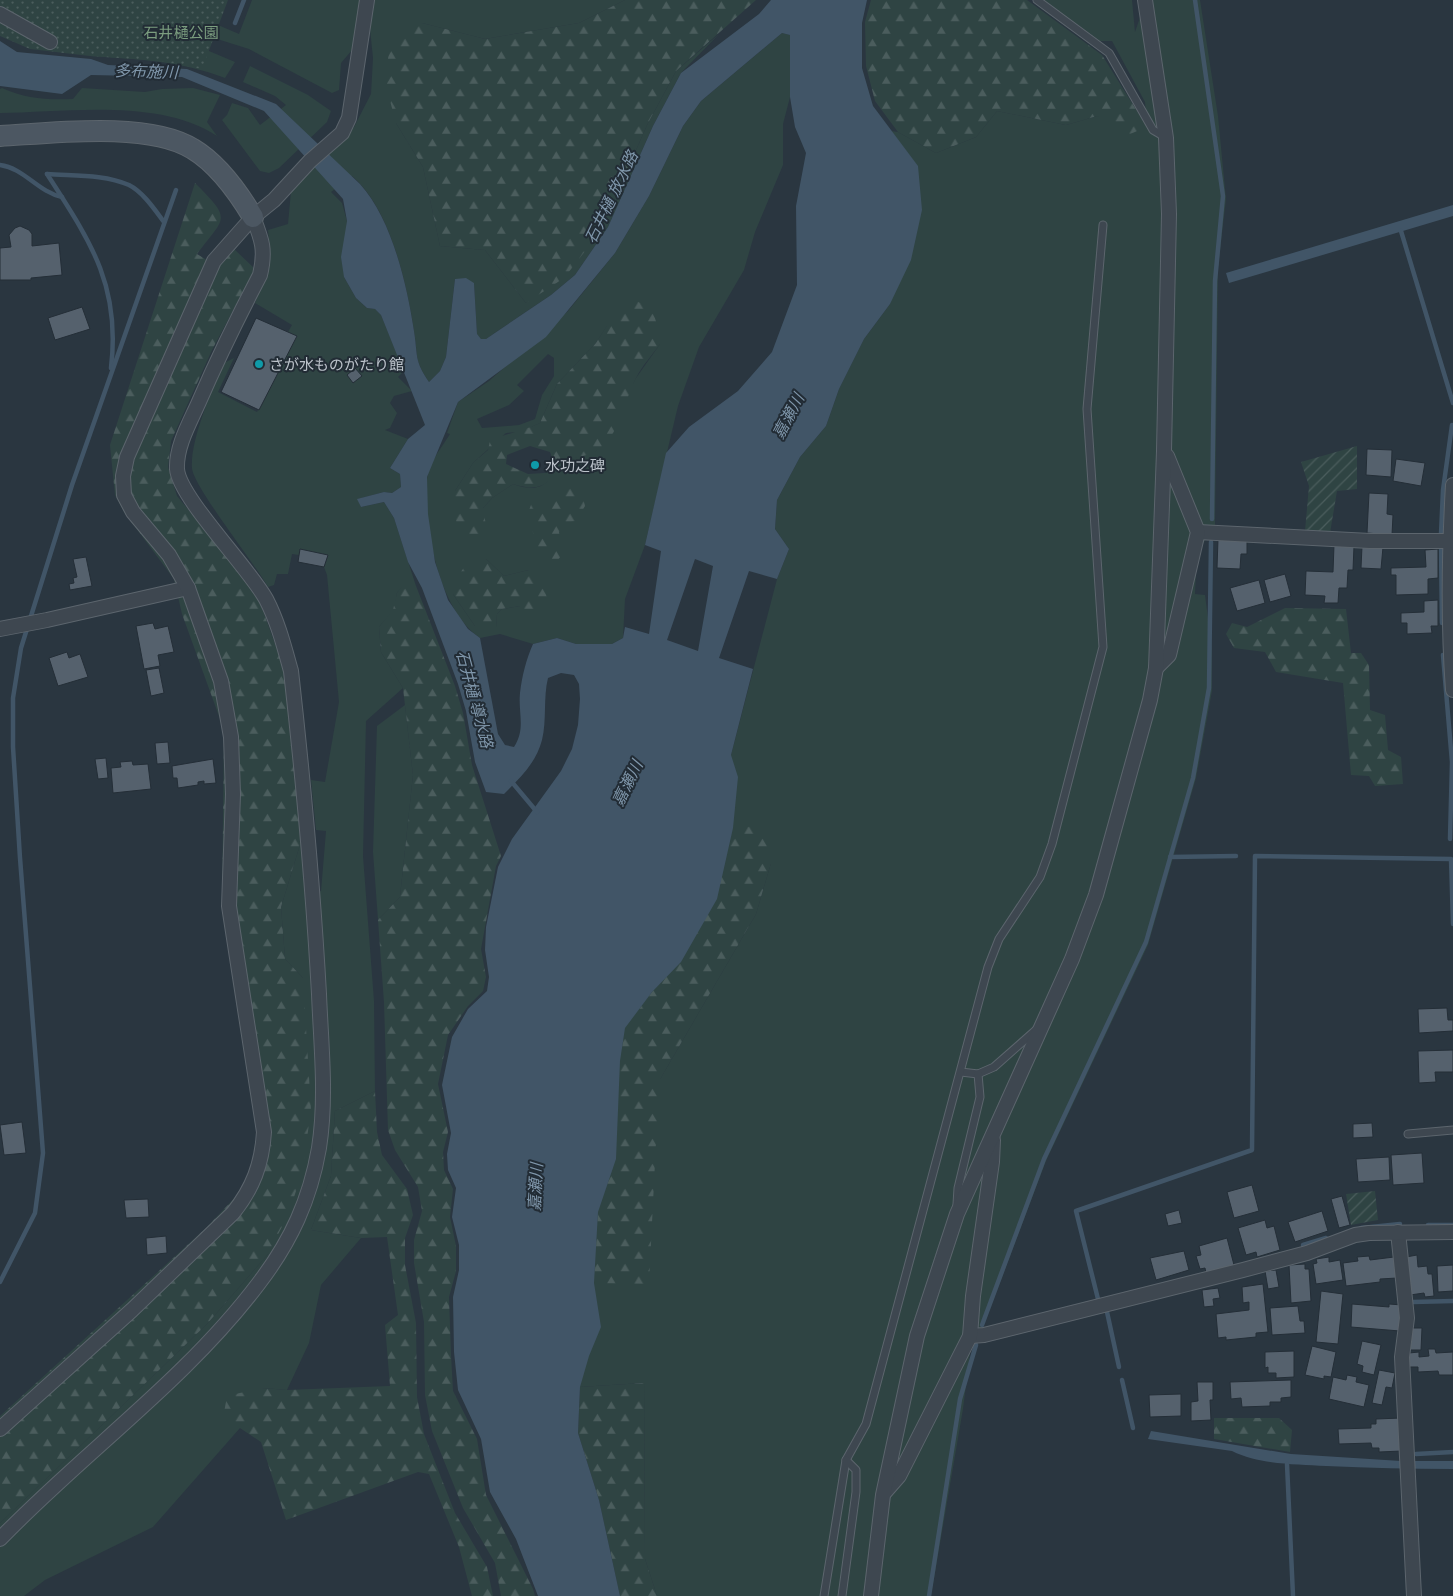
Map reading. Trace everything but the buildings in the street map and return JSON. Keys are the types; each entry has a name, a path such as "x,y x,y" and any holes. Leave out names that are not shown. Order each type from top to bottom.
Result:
{"street":[{"path":"0,1429 132,1310 233,1213 245,1199 260,1167 264,1132 229,906 233,794 231,737 221,681 188,588 169,555 132,512 124,494 123,476 127,457 214,261 253,217 274,200 310,161 342,133 350,118 367,0"},
{"path":"871,1596 883,1495 917,1336 957,1214 1072,959 1096,895 1150,700 1156,668 1164,451 1169,214 1166,138 1144,0"},
{"path":"0,14 50,42"},
{"path":"0,136 86,132 158,135 193,149 226,178 242,198 253,217 264,244 264,260 260,275 218,357 187,429 180,450 177,469 188,496 247,569 266,600 282,636 291,671 314,896 324,1113 318,1150 296,1228 259,1284 220,1332 0,1539"},
{"path":"1156,668 1169,655 1198,532 1164,451"},
{"path":"1453,485 1450,541 1450,648 1453,690"},
{"path":"1198,532 1370,540 1450,541"},
{"path":"0,629 188,588"},
{"path":"883,1495 900,1476 970,1336 973,1296 992,1162 994,1132"},
{"path":"970,1336 984,1335 1193,1284 1307,1253 1355,1235 1398,1232 1453,1232"},
{"path":"1398,1232 1407,1318 1402,1357 1410,1478 1414,1596"}],"lane":[{"path":"1037,0 1109,53 1153,130 1166,138"},
{"path":"824,1596 846,1460 866,1424 988,967 999,939 1040,877 1052,844 1103,647 1087,409 1103,225"},
{"path":"961,1072 978,1074 994,1066 1044,1023"},
{"path":"957,1214 958,1188 980,1097 978,1074"},
{"path":"1408,1134 1453,1130"},
{"path":"842,1596 856,1492 856,1470 846,1460"}],"green space":[{"name":"石井樋公園","path":"0,0 228,0 202,69 161,61 30,49 0,36"},
{"path":"252,0 625,0 579,23 485,39 422,23 396,123 423,167 440,246 485,250 526,303 606,218 647,125 676,71 719,34 681,73 653,126 608,227 575,275 551,295 486,339 481,339 477,335 474,283 455,279 446,357 440,371 429,382 417,358 407,291 395,248 377,207 352,176 331,192 342,203 347,221 344,277 356,298 367,308 375,309 381,315 404,371 398,377 412,391 394,396 390,403 397,413 390,428 385,430 408,439 390,468 400,474 401,487 392,493 384,492 358,499 361,507 384,502 394,518 416,586 403,586 397,593 394,610 379,627 381,652 403,688 366,721 363,856 374,1001 375,1091 335,1111 331,1176 311,1230 361,1238 321,1285 309,1343 287,1390 262,1388 240,1428 153,1527 45,1580 24,1596 0,1596 0,1523 207,1324 268,1254 303,978 285,959 281,907 302,838 308,893 321,891 326,831 316,830 311,780 325,782 339,702 327,575 324,567 328,556 300,549 299,555 292,554 288,574 277,574 274,585 268,587 202,491 192,468 192,457 203,415 224,363 234,358 218,392 257,412 296,336 288,332 292,325 255,303 268,268 268,230 288,224 291,191 318,161 344,139 354,127 371,94 373,58 370,29 341,63 339,90 332,93 249,49 214,38 218,25 239,34"},
{"path":"625,0 756,0 676,71 647,125 606,218 586,250 564,278 526,303 485,250 440,246 423,167 396,123 385,82 391,36 422,23 485,39 579,23"},
{"path":"871,0 1027,0 1102,55 1147,127 1130,134 1097,116 1066,125 997,111 976,137 936,153 898,132 875,101 866,66 865,22"},
{"path":"1044,0 1132,0 1135,32 1146,0 1200,0 1218,116 1226,199 1218,268 1215,525 1197,553 1195,594 1205,595 1212,648 1212,691 1196,778 1148,945 1046,1161 983,1327 971,1346 963,1409 931,1596 657,1596 645,1559 644,1383 580,1387 579,1045 731,755 777,579 789,549 775,529 777,500 800,457 826,426 839,389 864,339 890,304 918,167 891,131 898,132 936,153 976,137 997,111 1066,125 1097,116 1147,127 1145,102 1112,41 1100,41","holes":["771,863 756,914 659,1081"]},
{"path":"99,31 209,51 235,62 225,78 175,64 90,56"},
{"path":"782,33 791,35 790,97 783,124 783,165 755,232 744,270 699,347 678,406 645,545 625,599 623,638 612,644 593,645 576,644 557,638 533,644 500,634 480,638 466,625 454,608 444,588 437,566 431,543 426,498 430,467 450,434 447,433 458,402 489,381 568,311 615,253 649,196 683,126 701,101","holes":["607,326 660,344 636,378 596,451 570,460 541,486 534,488 513,484 492,498 483,508 455,491 473,463 506,433 521,432 540,423 557,384 596,343","548,354 554,358 554,376 542,395 535,419 519,425 482,428 477,419 509,405 524,391 517,385","486,559 504,576 529,570 520,606 502,609 497,614 496,627 475,626 453,594"]},
{"path":"250,66 308,95 331,111 327,122 279,168 269,173 260,171 222,120 227,115 232,103 248,108 260,125 286,105 275,96 243,82"},
{"path":"2,88 28,97 73,99 82,88 145,92 162,89 193,88 220,95 207,122 217,136 194,124 169,116 141,112 82,110 0,113 0,89"},
{"path":"195,183 215,205 220,212 221,219 219,225 197,254 218,267 234,249 255,269 212,350 171,441 168,467 177,496 241,573 261,605 284,669 302,838 281,907 285,959 303,978 311,1110 302,1173 288,1215 268,1254 207,1324 0,1523 0,1416 206,1228 243,1189 259,1140 259,1109 222,905 224,730 182,614 174,579 124,512 115,495 110,445"},
{"path":"625,297 644,304 653,312 660,344 636,378 611,436 593,453 568,462 545,484 523,487 513,484 492,498 483,508 487,531 469,542 459,531 453,510 455,491 473,463 488,450 490,441 540,423 557,384 596,343","holes":["530,446 550,452 554,463 545,473 528,474 506,464 507,455"]},
{"path":"1357,446 1357,489 1337,491 1330,533 1305,531 1309,486 1301,462"},
{"path":"566,488 581,488 585,506 576,521 565,523 559,532 563,554 556,562 539,557 528,513 531,505"},
{"path":"486,559 504,576 529,570 544,582 547,598 539,609 529,615 520,606 502,609 497,614 496,627 488,633 475,626 453,594 455,580 468,562"},
{"path":"403,585 416,586 455,686 463,713 472,765 501,856 496,866 481,949 486,977 483,991 468,1006 448,1035 438,1084 448,1132 443,1152 444,1170 453,1189 450,1217 456,1246 456,1271 449,1297 453,1391 477,1439 486,1495 535,1596 501,1596 495,1563 463,1508 432,1431 425,1395 424,1322 414,1263 414,1240 422,1211 418,1187 395,1150 388,1130 384,1002 378,920 400,897 413,775 403,688 381,652 379,627 393,610 397,593"},
{"path":"1285,608 1346,609 1351,653 1361,653 1369,665 1370,710 1385,715 1388,750 1401,757 1403,784 1375,786 1369,776 1351,775 1343,683 1276,672 1265,652 1234,648 1226,634 1232,623 1247,627"},
{"path":"405,705 413,775 400,897 378,920 373,852 377,726"},
{"path":"770,825 771,863 756,914 659,1081 649,1284 594,1283 598,1212 616,1158 620,1061 625,1028 652,992 681,962 725,865 733,828"},
{"path":"375,1091 377,1132 382,1155 407,1189 413,1215 405,1238 405,1265 416,1323 417,1397 424,1434 455,1513 487,1567 493,1596 472,1596 459,1547 429,1474 418,1472 286,1520 261,1442 240,1428 222,1424 227,1396 262,1388 287,1390 390,1386 385,1325 398,1315 387,1237 361,1238 311,1230 331,1176 335,1111"},
{"path":"1375,1191 1378,1220 1351,1225 1346,1194"},
{"path":"644,1383 645,1559 657,1596 620,1596 599,1500 578,1433 580,1387"},
{"path":"1214,1418 1279,1418 1292,1430 1290,1452 1214,1439"}],"water":[{"path":"771,0 867,0 862,23 862,68 873,106 918,166 922,210 911,260 890,304 864,339 839,389 826,426 800,457 777,500 775,529 789,549 777,579 749,571 719,658 753,669 731,755 738,777 733,828 717,899 681,962 652,992 625,1028 620,1061 616,1159 598,1212 594,1283 601,1327 589,1356 580,1387 578,1433 599,1500 620,1596 538,1596 516,1539 490,1492 481,1439 458,1390 454,1352 453,1297 459,1270 459,1245 452,1217 456,1188 448,1170 447,1154 451,1133 442,1085 452,1037 468,1009 487,991 489,977 485,950 486,927 498,867 512,839 561,771 572,749 578,725 579,684 574,675 561,673 548,678 542,740 536,756 527,770 504,794 486,792 475,762 466,711 458,684 422,588 408,562 394,518 384,502 361,507 357,499 384,492 392,493 401,487 400,474 390,468 408,439 425,425 381,315 375,309 367,308 356,298 344,277 341,257 347,221 343,199 264,111 182,77 91,75 62,94 0,86 0,41 17,52 91,59 108,65 187,69 276,104 360,184 381,215 402,274 411,313 419,363 429,382 440,371 446,357 455,279 466,278 474,283 477,334 481,339 486,339 551,295 575,275 608,227 653,126 681,73 759,14","holes":["782,33 790,35 790,97 795,127 806,153 796,206 797,285 772,352 738,391 689,427 666,453 645,545 661,551 649,634 625,627 623,638 612,644 576,644 557,638 533,644 526,662 521,687 520,734 514,747 505,745 498,734 480,638 468,629 448,600 435,562 428,514 427,477 458,402 546,337 615,253 649,196 683,126 701,101","695,559 713,566 698,651 667,640"]},
{"path":"1453,205 1453,216 1229,283 1226,273"},
{"path":"1151,1431 1291,1454 1401,1461 1453,1461 1453,1469 1406,1469 1278,1463 1254,1459 1232,1451 1148,1439"}],"waterway":[{"path":"235,23 244,0"},
{"path":"1195,0 1223,196 1215,281 1212,519"},
{"path":"0,165 9,167 53,194 62,197"},
{"path":"47,174 77,221 99,265 111,312 113,339 111,368"},
{"path":"47,174 99,177 129,185 144,197 164,222"},
{"path":"0,1282 35,1213 43,1153 13,747 13,698 21,648 72,485 176,190"},
{"path":"1401,231 1453,403"},
{"path":"1441,534 1443,490 1452,425"},
{"path":"982,1325 1044,1159 1146,942 1193,778 1209,688 1211,542"},
{"path":"1441,548 1442,623"},
{"path":"1443,655 1452,762 1450,839"},
{"path":"511,781 537,812"},
{"path":"1170,857 1236,856"},
{"path":"1098,1299 1076,1211 1252,1150 1255,856 1451,859 1453,924"},
{"path":"1361,1228 1400,1224"},
{"path":"1428,1225 1453,1225"},
{"path":"1303,1245 1326,1238"},
{"path":"1413,1302 1453,1301"},
{"path":"1107,1312 1119,1367"},
{"path":"929,1596 960,1399 976,1345"},
{"path":"1122,1380 1133,1428"},
{"path":"1416,1454 1453,1452"},
{"path":"1287,1464 1293,1596"}],"place":[{"name":"さが水ものがたり館","path":"259,364"},
{"name":"水功之碑","path":"535,465"}],"water label":[{"name":"多布施川","path":"146,71"},
{"name":"石井樋 放水路","path":"611,197"},
{"name":"嘉瀬川","path":"788,416"},
{"name":"石井樋 導水路","path":"475,699"},
{"name":"嘉瀬川","path":"627,783"},
{"name":"嘉瀬川","path":"535,1187"}]}
